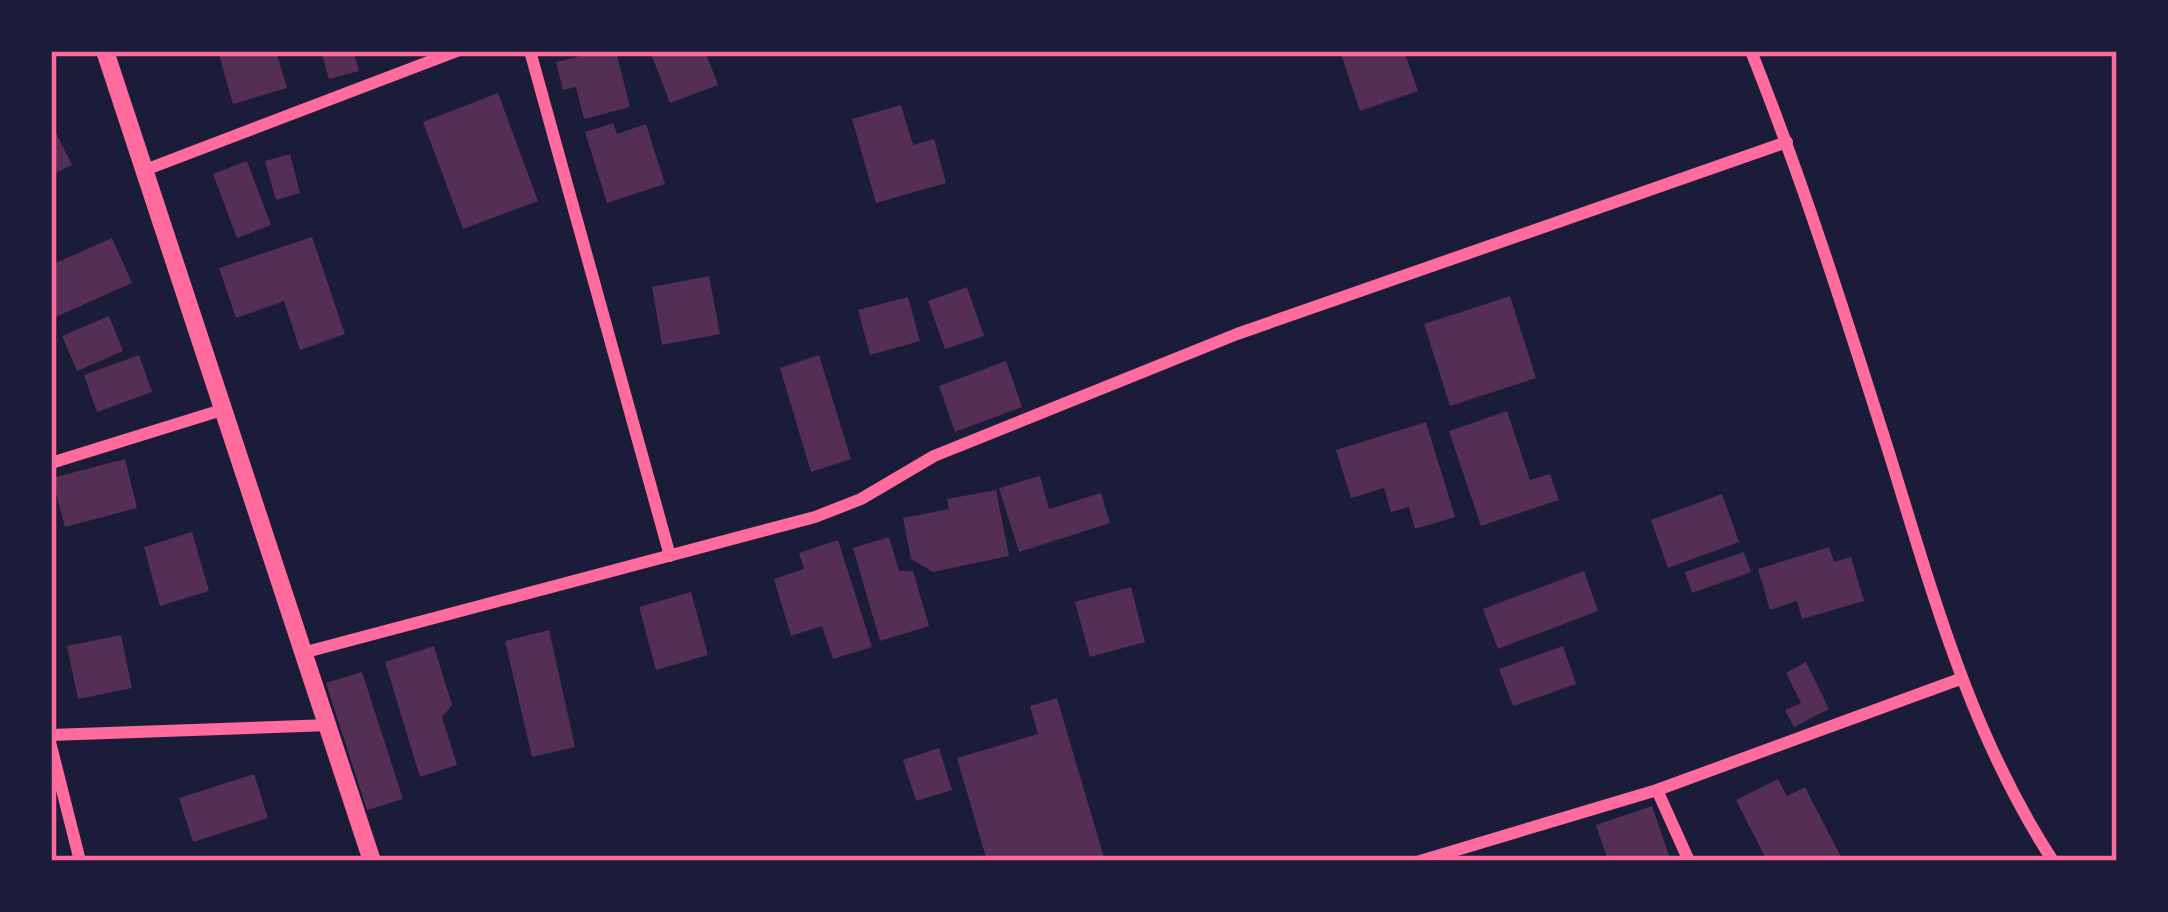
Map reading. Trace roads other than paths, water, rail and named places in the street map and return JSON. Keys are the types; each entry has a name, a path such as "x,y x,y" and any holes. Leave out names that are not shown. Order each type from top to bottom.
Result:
{"street":[{"path":"105,51 372,861"},
{"path":"145,170 457,51"},
{"path":"530,51 670,556"},
{"path":"1750,51 1821,235 1960,680 2020,810 2053,861"},
{"path":"306,652 815,517 871,494 934,455 1237,334 1786,142"},
{"path":"51,464 225,409"},
{"path":"1426,860 1657,790 1960,680"},
{"path":"51,735 330,725"},
{"path":"51,746 80,861"},
{"path":"1657,790 1689,861"}]}
